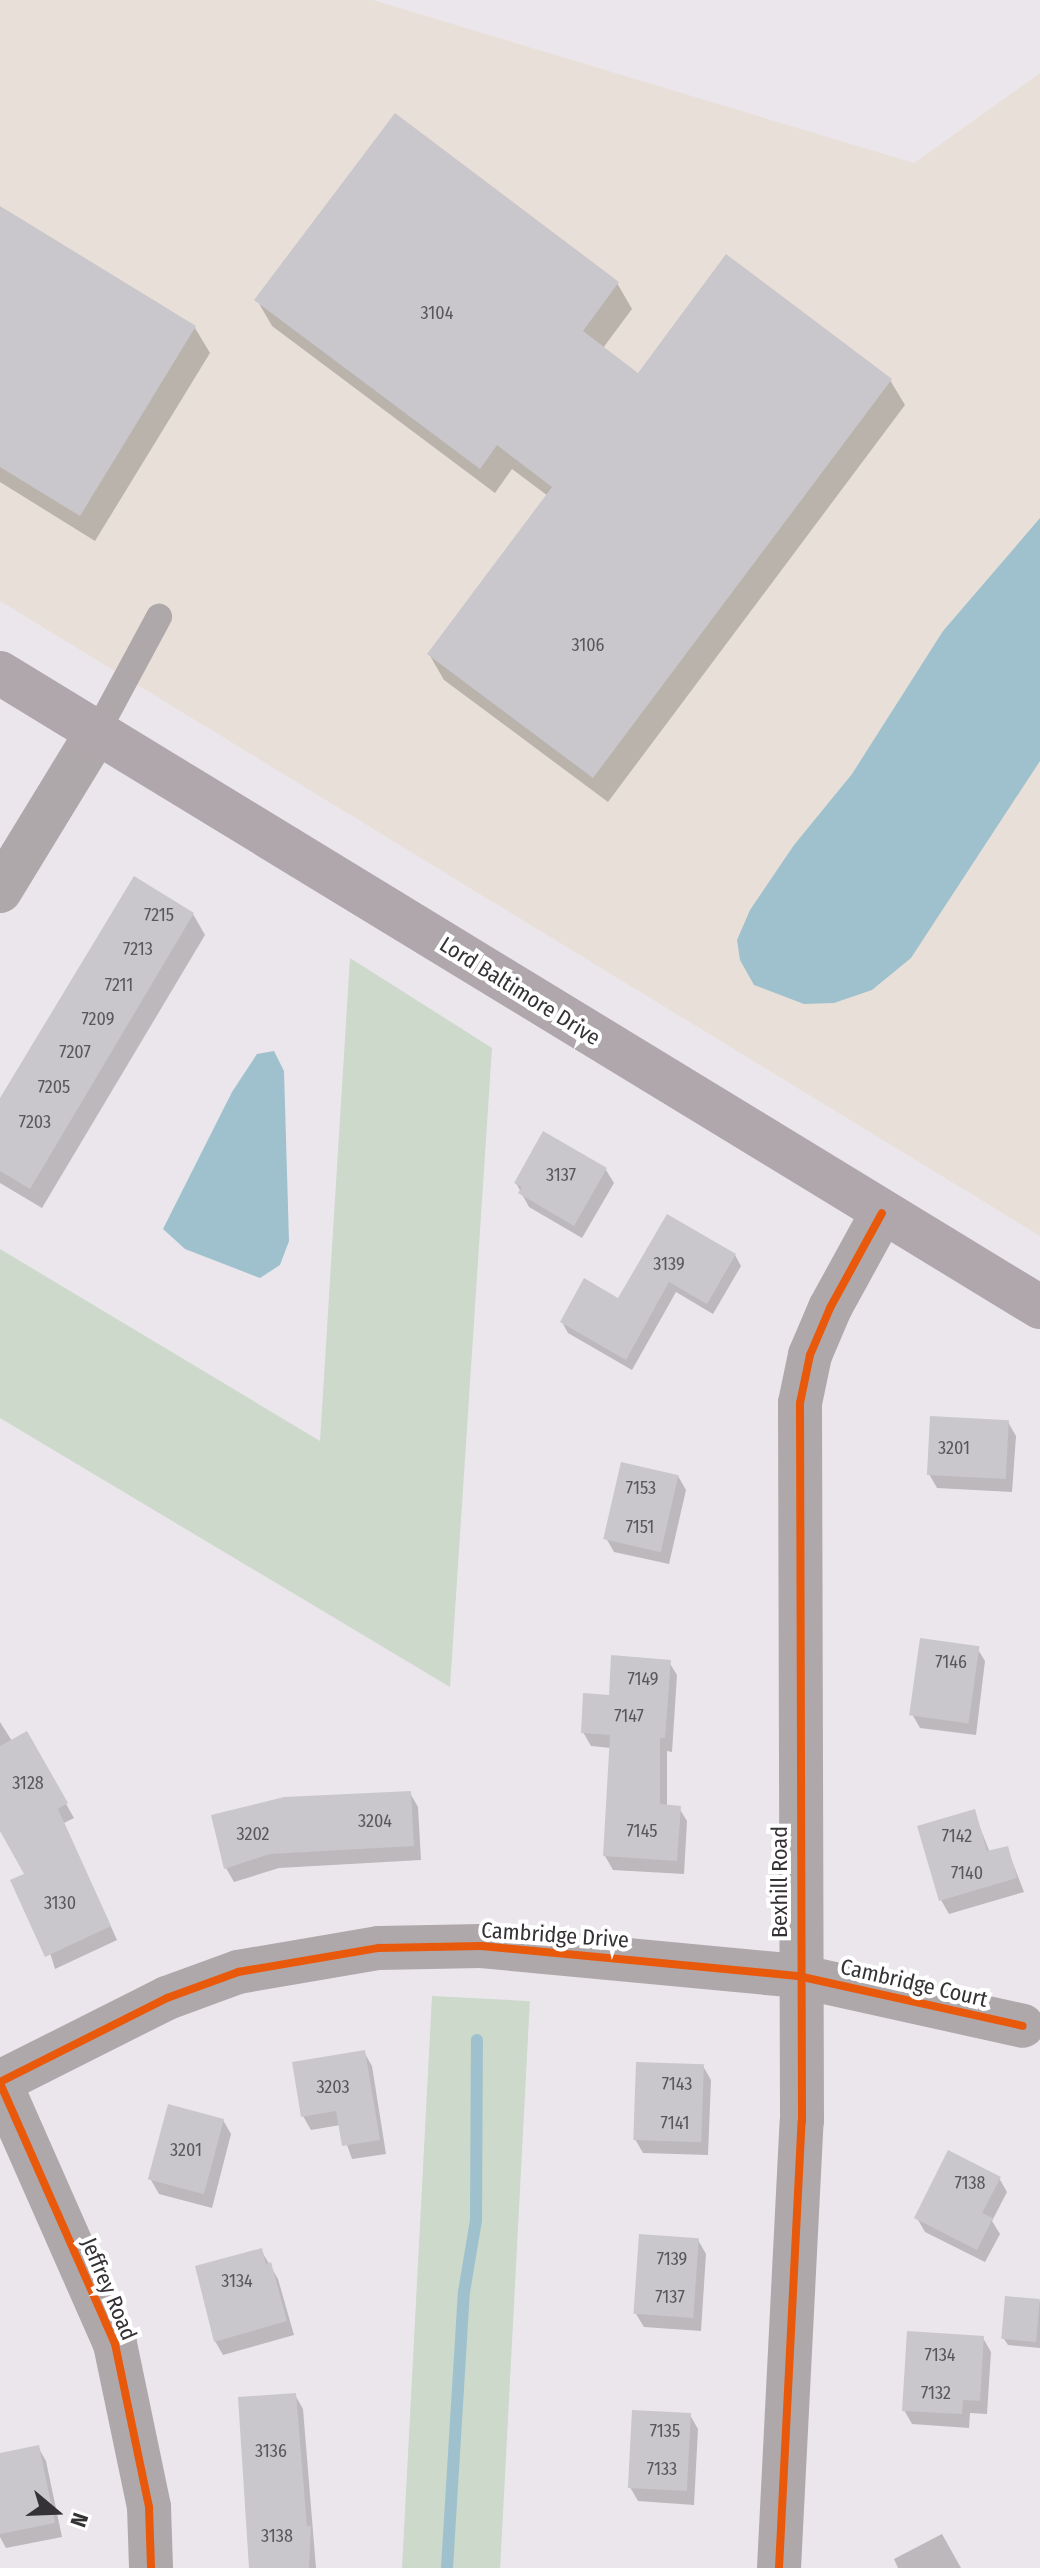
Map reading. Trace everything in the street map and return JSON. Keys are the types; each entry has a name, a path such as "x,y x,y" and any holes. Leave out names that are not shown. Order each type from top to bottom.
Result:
{"main road":[{"name":"Lord Baltimore Drive","path":"0,673 1040,1307"}],"street":[{"path":"0,891 97,732"},
{"name":"Bexhill Road","path":"779,2568 800,2211 800,1403 810,1355 830,1308 882,1213"},
{"name":"Cambridge Drive","path":"0,2083 167,1998 238,1972 310,1956 379,1948 481,1946 798,1976"},
{"name":"Cambridge Court","path":"798,1976 1023,2026"},
{"name":"Jeffrey Road","path":"0,2083 115,2344 149,2507 151,2568"}],"lane":[{"path":"97,732 159,617"}],"shaded area":[{"path":"0,0 373,0 914,163 1040,73 1040,1236 0,601"}],"green space":[{"path":"350,958 492,1048 450,1687 0,1418 0,1249 320,1441"},
{"path":"432,1996 530,2001 500,2568 402,2568"}],"water":[{"path":"1040,518 1040,761 911,958 872,990 834,1003 804,1004 754,985 740,960 737,940 750,910 794,845 852,774 943,631"},
{"path":"274,1051 284,1071 289,1241 280,1265 260,1278 185,1249 163,1229 232,1092 257,1054"}],"building":[{"path":"395,113 619,282 583,331 638,373 726,254 892,379 593,778 427,654 552,487 497,445 480,469 254,300"},
{"path":"0,206 196,326 80,516 0,467"},
{"path":"134,876 194,913 30,1189 0,1171 0,1098"},
{"path":"543,1131 607,1168 574,1226 518,1193 522,1187 514,1183"},
{"path":"667,1214 736,1254 707,1304 669,1282 626,1360 560,1322 584,1278 618,1298"},
{"path":"930,1416 1009,1420 1006,1479 927,1475"},
{"path":"621,1462 678,1475 661,1552 603,1539"},
{"path":"920,1638 979,1646 969,1724 909,1715"},
{"path":"611,1655 671,1660 665,1738 660,1738 660,1804 681,1806 677,1861 603,1856 610,1735 581,1733 583,1693 609,1695"},
{"path":"27,1731 68,1803 58,1809 111,1926 45,1957 10,1880 24,1874 0,1831 0,1746"},
{"path":"411,1791 414,1846 270,1854 224,1869 211,1815 284,1797"},
{"path":"975,1809 987,1851 1008,1846 1017,1878 939,1901 917,1826"},
{"path":"365,2050 380,2140 342,2146 336,2111 301,2117 292,2062"},
{"path":"636,2062 704,2064 701,2142 633,2140"},
{"path":"168,2104 224,2119 204,2194 148,2179"},
{"path":"948,2150 1001,2177 982,2213 993,2218 977,2250 914,2218"},
{"path":"639,2234 699,2238 693,2318 633,2314"},
{"path":"262,2248 266,2264 271,2262 287,2321 214,2342 195,2266"},
{"path":"1005,2296 1040,2299 1036,2342 1001,2339"},
{"path":"907,2331 984,2336 980,2401 963,2400 962,2414 902,2411"},
{"path":"296,2393 307,2526 311,2526 309,2568 249,2568 238,2397"},
{"path":"632,2410 691,2413 687,2491 628,2488"},
{"path":"39,2445 55,2523 0,2534 0,2453"}],"waterway":[{"path":"447,2568 464,2292 476,2220 477,2040"}],"cycle path":[{"path":"779,2568 802,2121 800,1403 810,1355 830,1308 882,1213"},
{"path":"0,2082 167,1998 238,1972 379,1948 481,1946 798,1976 1023,2026"},
{"path":"0,2083 115,2344 149,2507 151,2568"}]}
